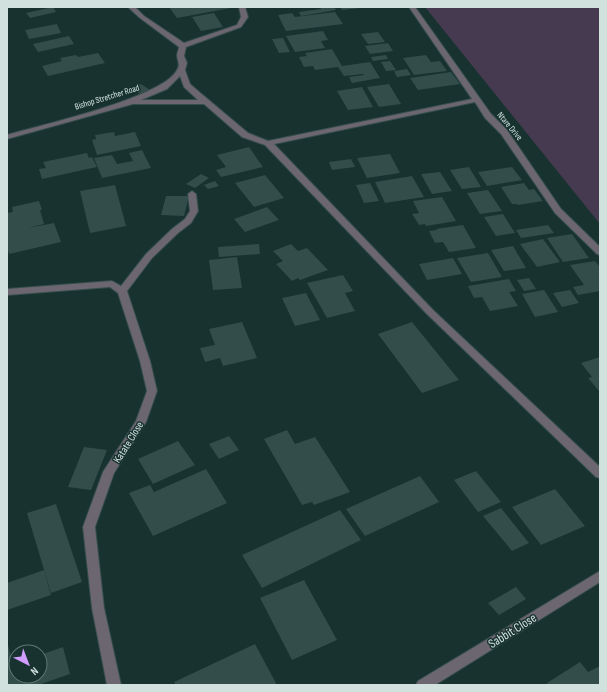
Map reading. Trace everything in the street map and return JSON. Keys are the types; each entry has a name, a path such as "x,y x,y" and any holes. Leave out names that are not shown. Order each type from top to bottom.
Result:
{"street":[{"path":"131,7 142,18 183,46"},
{"path":"183,46 239,26 244,21 245,15 242,7"},
{"name":"Ntare Drive","path":"412,7 476,100 488,116 504,132 558,211 600,252"},
{"path":"183,46 180,56 183,63 181,70 187,85 245,135 268,143 430,312 600,474"},
{"name":"Bishop Stretcher Road","path":"7,137 130,102 164,87 175,78 181,70"},
{"path":"268,143 476,100"},
{"path":"130,102 208,102"},
{"path":"7,292 112,284 122,291 149,256 175,231 188,221 194,211 192,194"},
{"name":"Katate Close","path":"114,685 98,608 89,527 109,472 141,422 152,391 145,361 122,291"},
{"name":"Sabbit Close","path":"423,685 600,576"}],"shaded area":[{"path":"425,7 600,7 600,224"}],"building":[{"path":"53,7 56,12 30,18 26,13"},
{"path":"169,7 231,7 231,8 177,18"},
{"path":"320,7 334,7 336,10 301,16 299,12 321,9"},
{"path":"340,7 361,7 361,8 342,10"},
{"path":"335,12 343,24 286,31 278,15 292,13 295,17"},
{"path":"214,13 223,27 201,31 192,17"},
{"path":"57,24 61,33 29,39 25,30"},
{"path":"323,31 328,40 321,41 325,48 295,52 286,36"},
{"path":"378,32 385,42 368,44 361,34"},
{"path":"69,36 74,44 38,52 33,44"},
{"path":"283,38 290,52 279,53 272,39"},
{"path":"388,43 393,51 370,54 365,46"},
{"path":"332,49 342,66 370,62 380,78 352,83 349,77 364,75 344,76 338,67 315,70 313,66 304,67 299,57 307,56 305,53"},
{"path":"98,53 105,63 48,76 42,66 62,61 60,58 76,55 78,57"},
{"path":"386,55 388,59 373,61 371,57"},
{"path":"426,55 431,62 440,61 447,71 414,75 403,58"},
{"path":"390,61 396,70 386,71 381,62"},
{"path":"407,69 411,75 397,77 394,71"},
{"path":"451,72 460,84 418,90 410,78"},
{"path":"141,84 150,90 140,94 131,88"},
{"path":"389,84 401,104 379,107 367,87"},
{"path":"362,87 373,107 348,110 337,91"},
{"path":"114,132 115,136 135,132 141,146 97,155 92,140 96,139 95,135"},
{"path":"249,147 263,167 221,177 216,170 226,167 217,155"},
{"path":"142,150 151,168 102,178 94,158 112,155 117,164 133,161 129,153"},
{"path":"87,153 89,158 92,157 97,167 42,179 39,169 46,168 43,162"},
{"path":"390,154 400,173 367,178 357,158"},
{"path":"351,159 355,167 332,170 329,162"},
{"path":"469,167 481,187 462,189 450,170"},
{"path":"512,167 522,180 487,186 478,172"},
{"path":"440,172 452,191 432,194 421,174"},
{"path":"201,174 209,178 195,188 186,184"},
{"path":"265,175 284,198 254,207 235,183"},
{"path":"412,176 424,197 385,203 375,182"},
{"path":"215,181 219,186 208,189 204,185"},
{"path":"370,183 379,201 364,203 356,185"},
{"path":"524,183 529,190 534,189 543,201 518,205 512,204 501,187"},
{"path":"115,185 126,226 90,233 80,191"},
{"path":"488,190 502,211 480,214 467,193"},
{"path":"166,196 189,196 184,216 161,215"},
{"path":"442,197 456,221 426,226 425,224 419,225 412,214 419,213 413,201"},
{"path":"39,201 44,224 28,228 54,223 61,242 9,254 7,247 7,213 13,212 12,207"},
{"path":"267,207 279,220 245,232 234,219"},
{"path":"503,214 515,233 496,236 484,217"},
{"path":"463,225 476,248 449,252 443,242 435,243 429,231 437,230 436,229"},
{"path":"548,225 554,233 521,238 516,230"},
{"path":"572,234 589,258 563,262 547,238"},
{"path":"543,239 560,262 537,267 520,244"},
{"path":"259,244 260,254 219,257 218,247"},
{"path":"291,244 298,251 307,248 328,270 300,280 298,278 292,281 276,264 283,261 273,251"},
{"path":"513,246 526,268 504,271 491,250"},
{"path":"488,253 502,277 471,282 457,258"},
{"path":"237,257 242,288 213,290 209,260"},
{"path":"453,258 462,274 427,280 419,264"},
{"path":"595,261 600,267 600,291 578,295 573,287 584,285 570,265"},
{"path":"343,275 353,291 345,293 355,311 327,318 307,283"},
{"path":"529,278 536,289 524,291 517,280"},
{"path":"509,279 516,291 509,292 518,306 490,311 482,297 474,298 468,286"},
{"path":"544,290 558,312 535,317 522,294"},
{"path":"570,290 579,303 562,307 553,293"},
{"path":"306,293 320,320 295,326 282,298"},
{"path":"242,322 257,358 223,366 220,358 205,362 200,348 215,345 209,329"},
{"path":"412,322 459,380 422,393 378,334"},
{"path":"600,357 599,391 588,378 592,377 581,363"},
{"path":"287,430 295,444 315,437 350,492 314,505 312,502 302,505 264,439"},
{"path":"229,436 239,450 219,459 209,444"},
{"path":"178,441 195,465 153,484 138,459"},
{"path":"84,447 107,450 91,490 68,487"},
{"path":"206,469 227,503 153,536 129,493 150,485 154,492"},
{"path":"476,471 501,502 478,512 454,480"},
{"path":"420,476 439,502 365,536 346,509"},
{"path":"555,489 585,526 541,545 512,507"},
{"path":"56,504 82,582 51,593 27,513"},
{"path":"501,508 529,543 512,551 483,516"},
{"path":"340,510 361,540 262,588 242,555"},
{"path":"44,570 51,595 7,610 7,583"},
{"path":"304,580 337,640 292,660 260,598"},
{"path":"516,587 526,599 499,615 488,603"},
{"path":"7,641 8,684 41,684 7,685"},
{"path":"255,644 277,685 176,685 174,682"},
{"path":"63,647 70,674 48,682 48,652"},
{"path":"580,662 588,672 600,666 600,685 548,685 547,683"}]}
